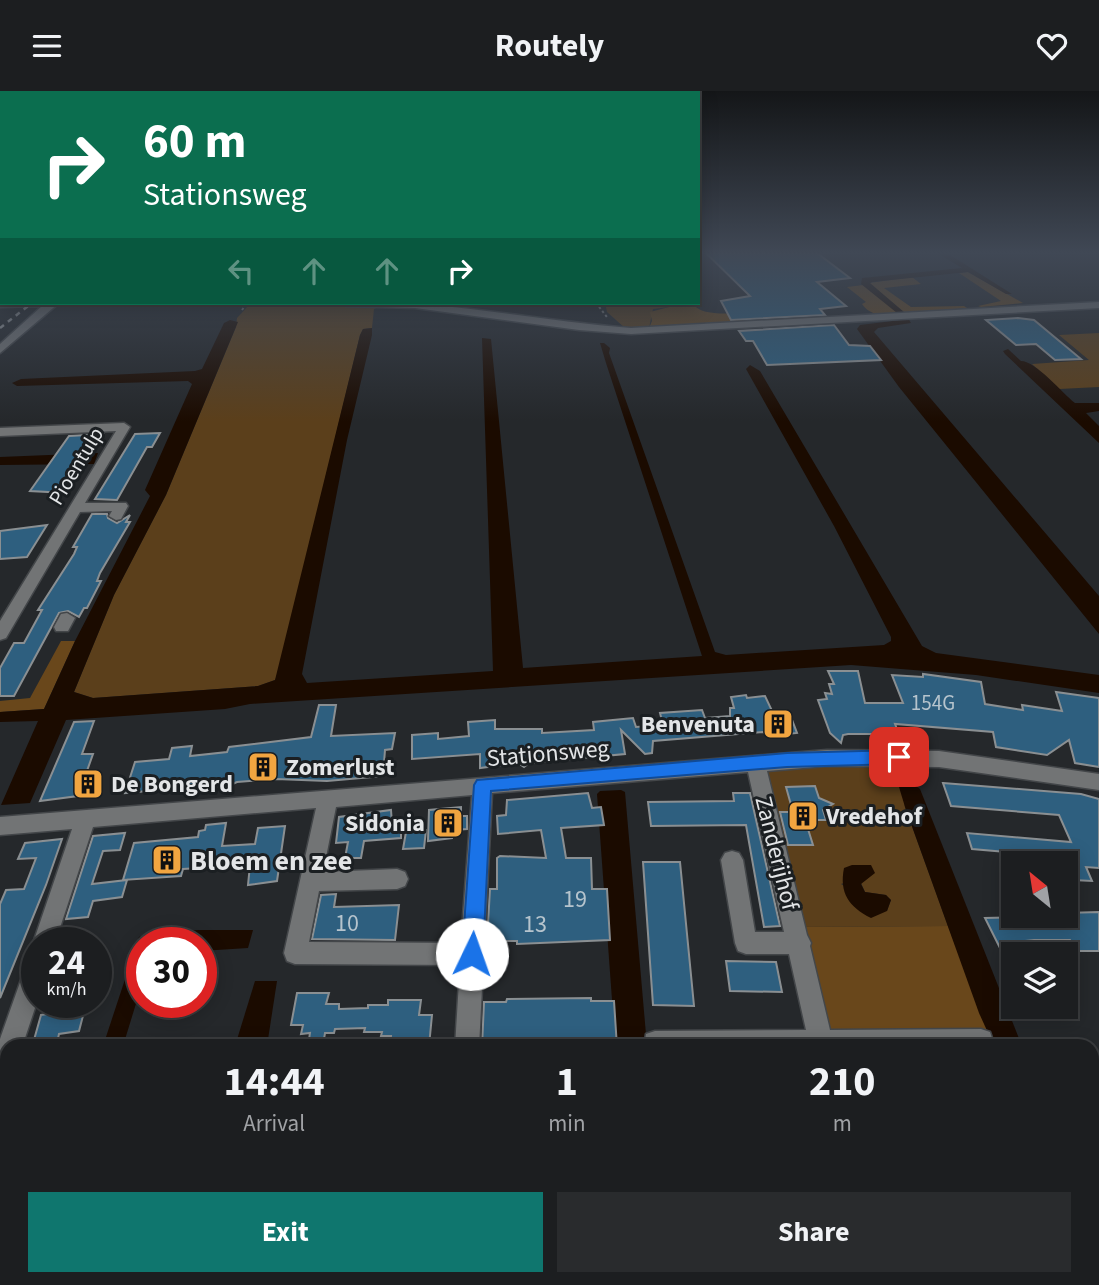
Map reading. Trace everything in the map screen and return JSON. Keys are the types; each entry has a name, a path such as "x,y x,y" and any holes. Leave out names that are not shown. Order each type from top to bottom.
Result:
{"street":[{"path":"0,350 48,309"},
{"path":"445,309 619,330 1036,309"},
{"name":"Pioentulp","path":"0,432 124,427 1,632"},
{"path":"75,508 121,506 116,516"},
{"name":"Stationsweg","path":"0,826 827,758 939,759 1099,782"},
{"name":"Zanderijhof","path":"755,762 800,943 820,1039"},
{"path":"468,1039 476,969 483,785"},
{"path":"328,797 295,953 476,969"},
{"path":"49,927 86,818"},
{"name":"Zanderijhof","path":"732,860 746,943 800,943"},
{"path":"311,883 397,879"},
{"path":"11,1039 21,1011"}],"shaded area":[{"path":"246,309 375,309 372,328 363,329 360,335 278,674 275,680 258,686 93,698 74,692 114,595 166,495 236,327 237,318"},
{"path":"606,309 655,309 649,328 625,328"},
{"path":"662,309 700,309 712,313 736,314 752,320 649,328 652,321 650,312"},
{"path":"867,309 893,309 900,314 879,314"},
{"path":"892,309 900,309 911,323 878,328 874,332 1099,596 1099,634 899,387 857,329 860,325 901,320 902,317"},
{"path":"900,309 958,309 905,313"},
{"path":"230,320 238,322 166,495 114,595 74,692 93,698 258,686 275,680 360,335 363,329 372,328 347,440 302,674 307,683 493,671 482,338 491,339 523,668 702,656 606,363 600,343 604,343 610,348 609,353 715,652 726,655 884,645 891,641 834,526 746,369 750,365 760,371 922,646 936,653 1099,675 1099,693 976,675 851,665 250,704 225,709 66,720 30,803 1,805 38,721 0,722 0,712 44,709 75,641 150,496 145,490 192,384 188,381 17,386 12,383 21,379 202,369 224,323"},
{"path":"1099,333 1099,387 1059,389 1032,364 1089,360 1059,335"},
{"path":"1008,349 1021,361 1034,366 1075,403 1099,403 1099,411 1086,413 1099,426 1099,443 1005,354 1003,351"},
{"path":"98,453 94,464 0,465 0,457"},
{"path":"61,641 75,641 44,709 0,712 0,701 30,698"},
{"path":"906,763 908,785 902,785 905,807 948,926 797,927 772,810 766,765","holes":["874,873 861,883 865,892 886,895 891,900 887,911 841,884"]},
{"path":"916,786 920,789 1001,993 1001,1019 1011,1019 1019,1039 991,1039 899,787"},
{"path":"600,791 625,792 646,1039 617,1039 614,1027 597,794"},
{"path":"871,865 875,873 861,884 865,892 886,895 891,900 887,911 871,918 851,904 845,892 843,877 844,868"},
{"path":"948,926 991,1039 828,1039 797,927"},
{"path":"217,930 253,930 248,948 217,950"},
{"path":"126,976 126,1018 132,1018 125,1039 105,1039"},
{"path":"255,981 277,981 268,1039 237,1039"}],"building":[{"path":"725,309 822,309 820,309 825,315 731,320"},
{"path":"986,320 1034,320 1081,359 1055,360 1036,344 1016,345"},
{"path":"834,325 849,345 870,346 881,360 767,365 753,341 746,341 739,331"},
{"path":"160,433 152,447 147,447 117,500 95,499 135,434"},
{"path":"103,434 67,493 30,491 69,436"},
{"path":"92,514 107,514 108,518 117,523 130,515 126,522 130,522 100,573 97,581 101,581 87,608 84,608 79,617 68,611 59,613 14,696 0,696 0,668 14,643 24,643 42,610 38,610 74,554 77,547 73,547"},
{"path":"47,525 27,557 0,559 0,531"},
{"path":"828,671 858,671 865,703 903,703 892,675 923,677 923,674 981,682 985,704 1023,710 1022,705 1062,711 1056,692 1099,698 1099,767 1075,763 1069,740 1047,755 996,747 993,732 895,724 899,734 848,734 843,735 841,743 830,733 818,700 827,699 825,693 832,694 829,684 834,684"},
{"path":"746,695 747,698 765,696 773,713 789,712 797,733 769,736 763,732 653,741 652,753 645,754 621,730 625,754 529,763 524,767 518,763 480,768 480,754 412,759 412,735 438,733 438,739 469,736 468,722 495,720 495,729 542,729 542,733 594,730 593,722 633,718 636,727 663,725 660,713 702,710 705,718 730,716 730,708 734,708 731,697"},
{"path":"319,705 336,705 331,736 395,733 392,749 385,750 383,776 327,781 276,779 237,782 226,787 125,793 135,762 169,759 172,748 192,746 190,756 227,752 229,747 311,737"},
{"path":"94,721 82,754 93,754 78,796 40,801 74,722"},
{"path":"943,783 1081,794 1099,799 1099,868 1086,867 1092,881 1078,880 1078,851 972,849 967,833 1071,842 1059,815 951,806"},
{"name":"Vredehof","path":"815,786 819,798 833,804 823,810 826,820 809,820 813,829 808,829 813,845 788,845 780,812 793,812 786,787"},
{"path":"588,793 592,808 601,807 604,825 561,828 566,858 591,858 592,889 607,889 610,940 517,944 517,941 487,941 490,889 497,889 497,858 546,858 541,830 498,834 497,816 506,815 507,800"},
{"path":"733,793 750,793 780,926 764,927 746,825 651,826 648,802 734,801"},
{"name":"Sidonia","path":"461,807 461,816 467,816 467,829 453,830 452,838 428,841 429,810"},
{"path":"391,810 392,824 401,823 401,838 364,841 361,858 345,858 348,842 336,843 339,817"},
{"path":"226,823 222,846 255,844 258,828 285,826 277,881 248,885 250,865 183,869 181,876 123,880 134,843 198,837 199,831 205,830 206,825"},
{"path":"426,830 424,848 403,849 406,832"},
{"path":"125,833 120,850 103,851 92,884 127,880 122,897 93,901 88,917 66,919 93,836"},
{"path":"62,839 29,927 21,927 21,946 0,998 0,904 6,890 24,889 36,858 18,859 25,843"},
{"path":"643,862 680,862 694,1006 653,1005"},
{"path":"336,894 334,907 399,905 395,940 312,939 321,895"},
{"path":"1099,912 1099,951 1078,951 1078,942 1070,940 1001,942 1001,950 985,918 1001,918 1001,928 1078,928 1078,913"},
{"path":"726,961 776,962 782,992 730,991"},
{"path":"297,993 329,993 326,1004 339,1004 339,1009 388,1005 388,1000 421,1000 419,1015 432,1015 430,1039 391,1039 391,1036 381,1036 382,1032 364,1032 365,1028 335,1029 334,1033 325,1033 324,1039 309,1039 310,1033 301,1034 303,1025 291,1025"},
{"path":"591,998 591,1001 614,1001 616,1039 482,1039 484,1002 506,1002 507,999"},
{"path":"40,1018 82,1018 79,1031 59,1034 58,1039 34,1039"}],"railway":[{"path":"0,328 25,309"}],"place":[{"name":"Benvenuta","path":"778,724"},
{"name":"Zomerlust","path":"263,767"},
{"name":"De Bongerd","path":"88,784"},
{"name":"Vredehof","path":"803,816"},
{"name":"Sidonia","path":"448,823"},
{"name":"Bloem en zee","path":"167,860"}],"route":[{"path":"472,954 483,785 787,760 899,757"}]}
